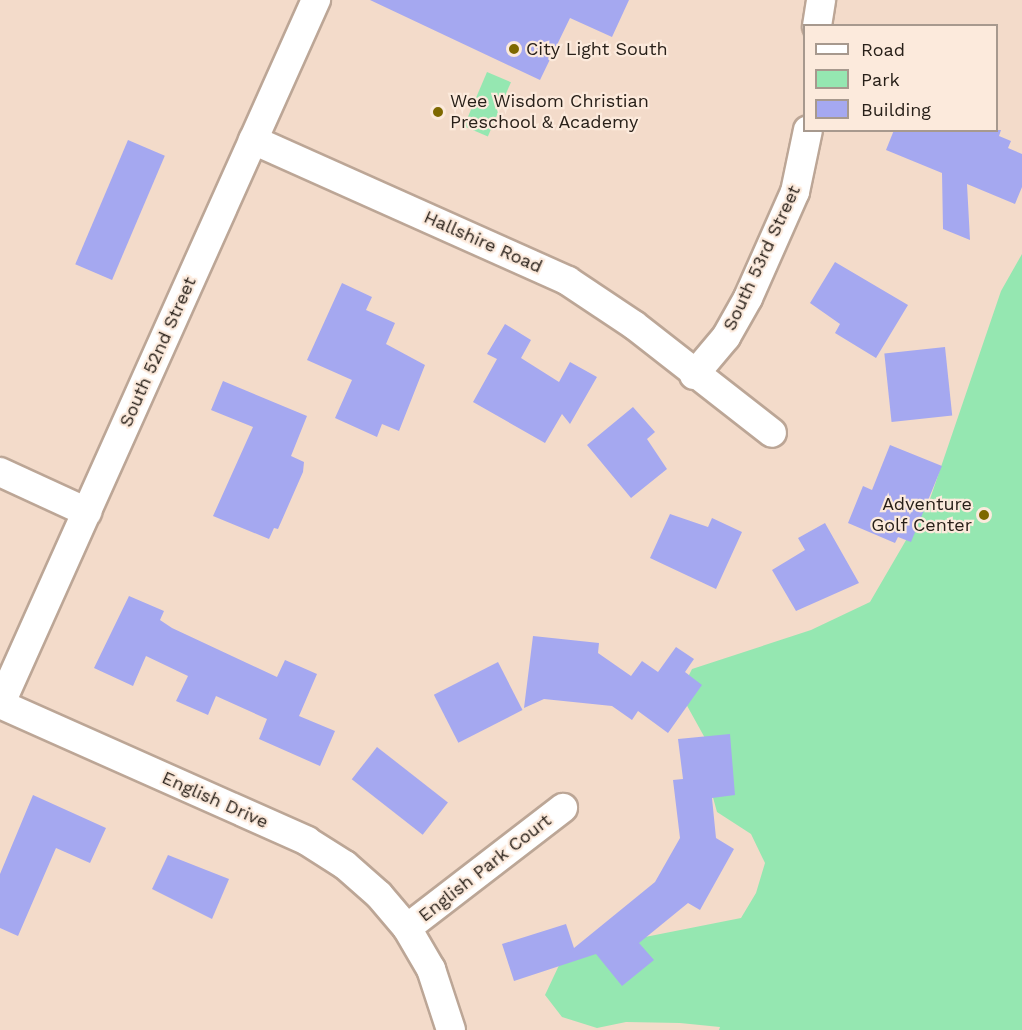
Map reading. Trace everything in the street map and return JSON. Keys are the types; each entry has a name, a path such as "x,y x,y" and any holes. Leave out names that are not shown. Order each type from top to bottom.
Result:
{"street":[{"name":"South 52nd Street","path":"0,705 316,0"},
{"path":"817,24 822,0"},
{"name":"South 53rd Street","path":"694,375 726,337 748,298 795,192 808,132"},
{"name":"Hallshire Road","path":"253,140 568,281 634,325 694,375 772,433"},
{"path":"0,472 87,512"},
{"name":"English Drive","path":"0,705 307,841 354,872 407,928"},
{"name":"English Park Court","path":"407,928 563,808"},
{"path":"407,928 431,969 451,1030"}],"green space":[{"path":"487,72 511,82 488,136 464,126"},
{"name":"Adventure Golf Center","path":"1022,254 1022,1030 719,1030 720,1027 680,1023 626,1022 597,1028 562,1017 545,995 561,961 640,938 741,918 756,893 765,863 751,834 717,812 709,783 716,758 680,693 692,669 811,630 870,602 930,499 1001,291"}],"building":[{"name":"City Light South","path":"370,0 629,0 612,37 570,18 540,80"},
{"path":"1001,130 999,136 1011,141 1008,148 1022,154 1022,187 1015,204 967,184 970,240 943,229 942,173 886,150 893,132 998,132"},
{"path":"128,140 165,156 112,280 75,264"},
{"path":"835,262 908,305 876,358 835,333 840,324 810,303"},
{"path":"342,283 372,297 366,310 395,323 386,344 425,365 399,431 382,424 377,437 335,418 352,380 307,360"},
{"path":"505,324 531,340 521,358 559,382 570,362 597,377 570,424 562,414 545,443 473,402 497,359 487,354"},
{"path":"945,347 952,416 892,422 884,353"},
{"path":"223,381 307,416 291,456 304,462 303,472 278,529 274,528 269,539 213,516 253,427 211,410"},
{"path":"633,407 655,432 647,439 667,469 631,498 587,445"},
{"path":"890,445 942,466 911,542 898,537 895,543 848,523 863,486 872,490"},
{"path":"670,514 708,527 712,518 742,532 716,589 650,558"},
{"path":"825,523 859,583 796,611 772,570 805,550 798,538"},
{"path":"129,596 164,611 160,620 172,628 277,677 285,660 317,674 299,716 335,731 320,766 259,739 267,719 216,696 208,715 176,701 188,676 146,656 133,686 94,668"},
{"path":"533,636 599,643 598,653 631,676 642,661 658,672 676,647 694,659 685,672 702,685 668,733 638,711 632,720 612,706 544,699 524,708"},
{"path":"498,662 523,710 458,743 434,695"},
{"path":"730,734 735,795 712,798 716,838 734,849 700,910 688,903 639,943 654,960 622,986 596,954 514,981 502,944 566,924 574,948 655,882 680,838 673,780 683,779 678,739"},
{"path":"377,747 448,802 423,835 352,779"},
{"path":"33,795 106,828 90,863 56,848 18,936 0,928 0,874"},
{"path":"168,855 229,879 212,919 152,889"}],"place":[{"name":"City Light South","path":"514,49"},
{"name":"Wee Wisdom Christian Preschool & Academy","path":"438,112"},
{"name":"Adventure Golf Center","path":"984,515"}]}
